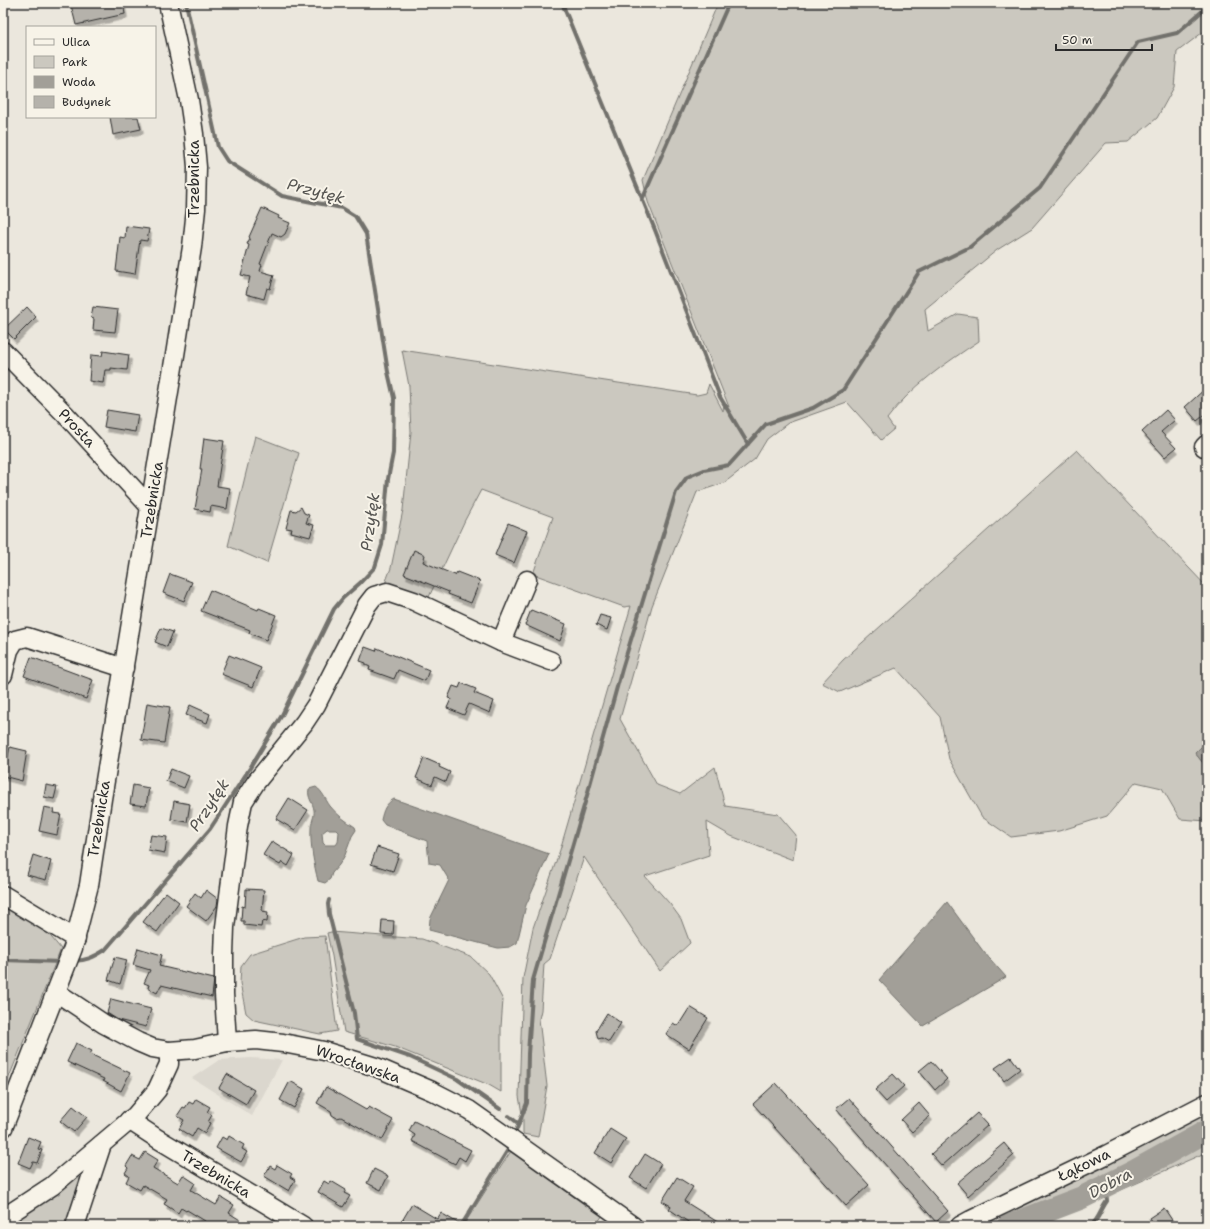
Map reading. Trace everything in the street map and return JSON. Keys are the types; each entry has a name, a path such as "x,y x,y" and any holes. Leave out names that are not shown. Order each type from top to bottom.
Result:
{"street":[{"name":"Trzebnicka","path":"3,1128 74,943 89,884 176,355 196,210 197,167 194,134 188,100 168,3"},
{"name":"Prosta","path":"3,351 65,414 150,507"},
{"path":"501,642 527,580"},
{"path":"227,1042 224,994 225,927 238,826 243,802 256,782 312,711 367,605 374,596 387,592 414,601 501,642 551,661"},
{"path":"3,675 9,650 15,640 27,637 124,668"},
{"path":"3,896 74,943"},
{"name":"Wrocławska","path":"59,984 104,1024 152,1048 169,1051 195,1049 227,1042 256,1040 277,1042 324,1051 376,1067 432,1091 469,1110 634,1226"},
{"path":"4,1217 52,1186 130,1120 157,1090 169,1064 169,1051"},
{"name":"Łąkowa","path":"960,1226 1106,1155 1207,1103"},
{"name":"Trzebnicka","path":"130,1120 158,1139 303,1226"},
{"path":"75,1226 102,1143"}],"shaded area":[{"path":"251,1058 282,1060 252,1116 192,1078 219,1060"}],"green space":[{"path":"718,3 1207,3 1207,29 1177,52 1174,87 1157,118 1128,142 1106,143 1032,228 997,250 925,309 928,331 958,314 978,317 979,341 930,376 896,407 887,419 894,429 881,440 847,402 788,423 767,439 755,459 724,483 697,492 652,606 620,719 657,785 680,794 715,767 725,806 778,814 796,835 793,860 731,836 707,822 709,855 645,876 681,919 690,943 660,971 584,857 550,959 544,964 539,1019 547,1086 538,1137 523,1134 523,1120 519,1096 523,978 533,928 560,850 631,606 624,607 533,574 553,517 481,490 465,520 428,599 384,586 391,568 403,510 411,432 409,386 402,350 697,395 706,393 709,384 723,411 724,402 729,407 648,202 643,180"},
{"path":"255,436 299,453 267,563 228,546"},
{"path":"1077,450 1207,587 1207,741 1195,753 1207,768 1207,821 1180,819 1162,788 1136,782 1107,816 1059,831 1011,837 982,817 949,759 940,717 896,668 840,692 822,683 843,660"},
{"path":"3,906 47,932 61,949 3,1092"},
{"path":"331,932 422,939 471,957 489,974 503,1000 501,1027 501,1092 489,1085 395,1047 344,1032 327,933"},
{"path":"325,936 337,1031 320,1034 254,1020 246,1013 240,983 241,966 250,954 304,937"},
{"path":"1207,1113 1207,1152 1040,1226 1010,1226 1010,1209 1046,1195"},
{"path":"511,1151 585,1205 603,1215 595,1226 463,1226"},
{"path":"83,1168 86,1180 67,1226 3,1226"}],"water":[{"path":"1207,741 1207,768 1195,753"},
{"path":"316,787 333,809 342,818 355,827 356,830 352,836 345,855 332,873 330,879 325,883 318,881 313,855 311,828 314,812 309,795 309,789","holes":["327,829 336,829 339,832 338,842 336,845 325,845 323,843 322,833"]},
{"path":"394,799 549,854 526,905 517,943 510,947 498,948 429,930 430,919 449,880 440,865 429,863 427,841 385,825 381,820 388,803"},
{"path":"947,902 983,951 1006,977 923,1026 879,980"}],"building":[{"path":"80,3 123,3 125,14 76,25 71,5"},
{"path":"110,118 138,118 141,129 113,135"},
{"path":"262,208 279,216 278,218 290,223 285,234 281,237 272,233 260,264 262,265 260,271 274,275 270,289 267,288 264,299 246,294 250,277 241,275 249,245 247,244 250,238 249,237"},
{"path":"126,226 149,229 147,241 140,240 135,274 116,271 120,237 125,238"},
{"path":"27,307 36,317 14,339 4,329"},
{"path":"93,307 118,310 115,332 93,330 94,319 91,318"},
{"path":"103,351 129,355 127,370 111,368 111,370 105,370 103,383 89,381 91,355 102,356"},
{"path":"1207,387 1207,413 1197,421 1185,407"},
{"path":"107,410 138,415 135,432 104,427"},
{"path":"1166,410 1175,420 1161,432 1176,448 1165,457 1142,432"},
{"path":"204,438 224,441 217,486 230,488 227,509 211,506 210,512 195,509 202,469 200,469"},
{"path":"301,507 304,513 309,515 306,523 314,525 310,537 291,532 292,529 286,528 291,510 296,511"},
{"path":"508,523 527,531 514,563 495,555"},
{"path":"414,550 425,555 423,562 455,575 457,572 480,581 471,603 448,594 449,592 404,574"},
{"path":"170,574 192,582 184,601 163,593"},
{"path":"210,590 258,610 259,608 276,615 266,640 249,633 250,630 201,611"},
{"path":"531,610 566,624 560,641 525,625"},
{"path":"600,615 611,618 607,630 596,625"},
{"path":"161,628 173,632 167,647 155,642"},
{"path":"365,647 376,651 377,648 429,670 425,681 398,670 394,679 369,670 370,667 366,665 366,663 360,661"},
{"path":"229,655 261,668 253,687 221,674"},
{"path":"31,657 93,680 86,699 24,676"},
{"path":"461,683 476,689 474,693 494,701 490,713 469,704 464,715 447,708 451,699 448,698 453,686 459,688"},
{"path":"147,703 170,707 164,743 141,740"},
{"path":"190,705 210,714 207,723 186,715"},
{"path":"10,747 27,751 22,781 3,776"},
{"path":"424,758 440,765 439,767 450,772 446,782 435,777 432,785 416,778"},
{"path":"171,769 189,776 184,788 166,781"},
{"path":"46,785 57,787 54,799 44,797"},
{"path":"133,785 149,788 146,806 130,804"},
{"path":"289,798 308,810 295,830 276,819"},
{"path":"174,801 190,804 187,822 171,819"},
{"path":"44,807 54,809 53,813 61,814 57,835 39,831"},
{"path":"151,835 167,837 165,853 148,850"},
{"path":"272,841 294,855 288,866 282,862 280,865 263,855"},
{"path":"377,847 399,854 393,871 371,864"},
{"path":"33,855 51,861 46,880 27,875"},
{"path":"246,889 264,890 262,911 268,912 267,922 262,921 261,927 244,925 244,921 241,921 242,906 245,907"},
{"path":"206,890 218,899 217,906 206,921 186,906 195,893 201,898"},
{"path":"166,892 179,902 157,932 143,922"},
{"path":"382,920 394,921 393,935 381,934"},
{"path":"138,948 162,955 159,966 214,979 212,997 161,985 157,993 148,988 149,985 144,983 150,970 133,965"},
{"path":"115,957 127,960 120,984 108,980"},
{"path":"111,999 151,1009 146,1027 118,1020 107,1013"},
{"path":"690,1007 708,1018 689,1049 666,1034 673,1023 678,1026"},
{"path":"607,1013 621,1023 609,1042 602,1038 598,1039 596,1031"},
{"path":"76,1043 92,1051 90,1054 130,1073 121,1091 103,1081 104,1079 67,1062"},
{"path":"1011,1057 1020,1069 1004,1081 995,1068"},
{"path":"931,1061 947,1079 935,1090 919,1071"},
{"path":"227,1074 254,1090 246,1104 219,1088"},
{"path":"893,1074 904,1086 886,1102 875,1090"},
{"path":"290,1081 304,1089 294,1108 280,1100"},
{"path":"776,1083 869,1185 846,1206 753,1104"},
{"path":"326,1087 366,1110 369,1107 393,1120 382,1140 341,1117 337,1118 332,1115 331,1111 317,1103"},
{"path":"849,1098 948,1211 936,1222 836,1109"},
{"path":"196,1099 210,1107 207,1112 212,1115 205,1133 197,1128 192,1137 179,1129 184,1120 177,1116 183,1107 185,1108 189,1102 193,1104"},
{"path":"919,1103 930,1116 912,1132 901,1120"},
{"path":"73,1106 87,1117 74,1132 60,1121"},
{"path":"977,1113 988,1125 942,1166 931,1154"},
{"path":"414,1121 471,1150 465,1161 459,1157 455,1164 412,1141 415,1135 409,1131"},
{"path":"610,1129 626,1139 611,1163 595,1153"},
{"path":"229,1136 244,1145 242,1149 247,1152 241,1162 216,1148 222,1137 227,1140"},
{"path":"28,1137 41,1142 38,1149 42,1150 37,1163 33,1162 30,1168 18,1163"},
{"path":"1004,1143 1014,1155 968,1196 957,1183"},
{"path":"145,1152 158,1160 153,1168 178,1183 183,1175 195,1183 191,1190 216,1205 221,1197 234,1205 229,1213 250,1226 202,1226 205,1221 187,1210 186,1211 181,1208 178,1213 164,1204 167,1199 143,1185 140,1190 126,1182 129,1176 125,1173 128,1168 126,1166 132,1156 140,1160"},
{"path":"645,1154 661,1164 646,1188 630,1178"},
{"path":"277,1165 292,1174 290,1177 295,1180 289,1191 264,1176 270,1166 275,1169"},
{"path":"374,1169 388,1176 381,1190 367,1183"},
{"path":"677,1177 693,1187 684,1201 724,1226 694,1226 669,1209 671,1206 662,1201"},
{"path":"324,1181 329,1184 331,1181 346,1190 344,1193 350,1196 343,1207 318,1192"},
{"path":"412,1204 437,1219 441,1213 463,1226 399,1226"},
{"path":"1164,1208 1176,1226 1154,1226 1149,1218"}],"waterway":[{"name":"Przyłęk","path":"73,961 90,958 105,950 210,829 250,768 282,715 334,609 343,598 375,567 382,545 388,479 393,453 394,398 388,372 366,234 355,216 342,208 282,196 227,161 218,147 186,3"},
{"path":"562,3 655,230 720,397 748,444"},
{"path":"642,200 729,3"},
{"path":"516,1131 527,1103 528,1054 533,980 622,669 676,492 687,477 704,470 729,465 766,424 813,408 843,390 919,272 970,247 1040,188 1138,42 1177,33 1207,7"},
{"path":"329,900 329,914 354,1013 357,1039 410,1057 457,1079 500,1109"},
{"name":"Przyłęk","path":"3,960 62,962"},
{"path":"509,1116 519,1124"},
{"name":"Dobra","path":"1008,1226 1081,1198 1133,1172 1207,1131"},
{"path":"461,1226 509,1148"},
{"path":"1091,1226 1107,1201 1106,1185"}]}
